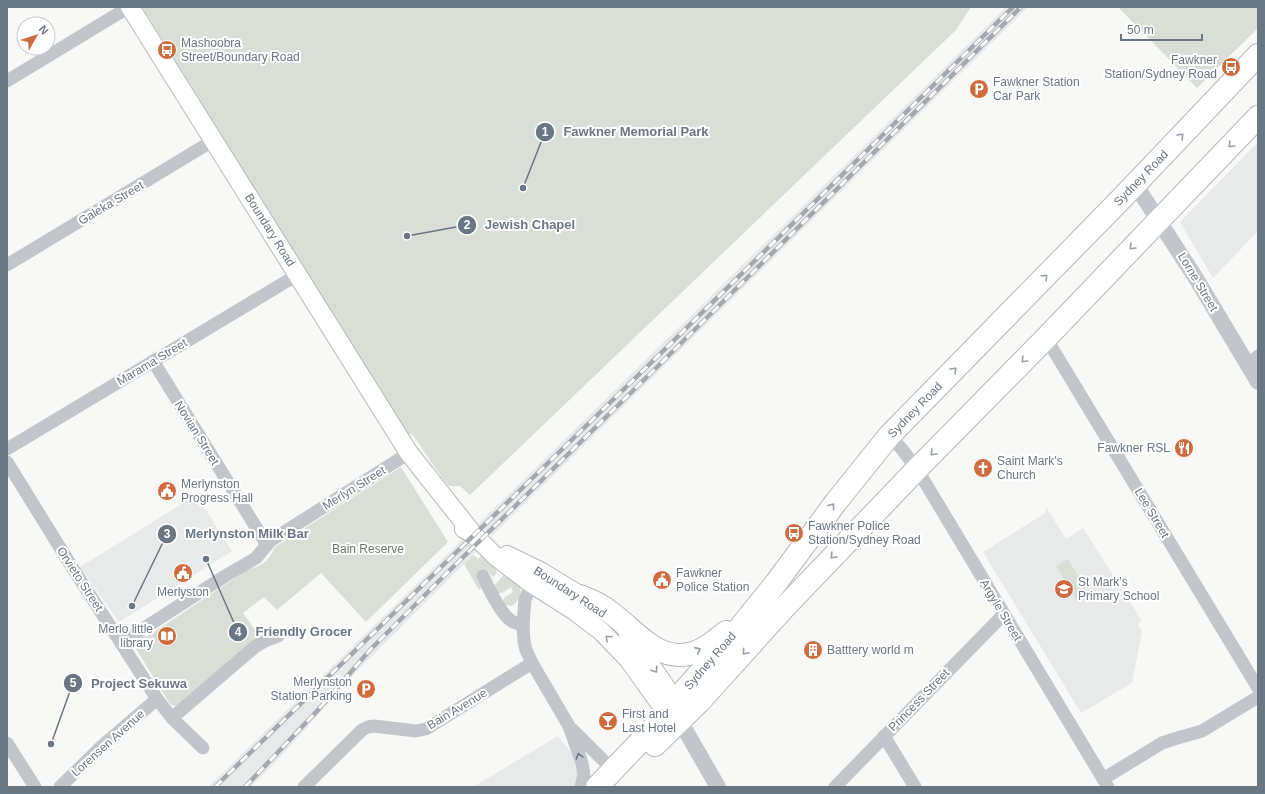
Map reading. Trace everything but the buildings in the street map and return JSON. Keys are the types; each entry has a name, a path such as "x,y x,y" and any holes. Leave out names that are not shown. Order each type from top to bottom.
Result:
{"highway":[{"name":"Sydney Road","path":"597,787 616,777 674,711 713,659 776,583 836,502 889,436 1135,184 1258,55"},
{"name":"Sydney Road","path":"674,711 724,676 783,609 1258,117"},
{"path":"580,596 600,604 650,645 669,655 689,654 700,650 751,614"}],"main road":[{"name":"Boundary Road","path":"130,7 409,453 477,537 494,555 540,580 580,596 607,614 640,649 674,711"},
{"name":"Boundary Road","path":"540,580 616,645 639,673 674,711"}],"street":[{"path":"7,81 130,7"},
{"name":"Galeka Street","path":"7,265 214,140"},
{"name":"Lorne Street","path":"1135,184 1197,280 1253,361 1258,382"},
{"name":"Marama Street","path":"7,449 297,274"},
{"name":"Lee Street","path":"1046,338 1258,688"},
{"name":"Novian Street","path":"153,361 267,545"},
{"name":"Argyle Street","path":"889,436 901,448 917,469 1106,783"},
{"name":"Merlyn Street","path":"121,643 225,576 256,558 270,541 409,453"},
{"name":"Orvieto Street","path":"7,462 157,700 172,718 203,748"},
{"path":"484,576 486,584 508,619 517,624 523,625"},
{"name":"Boundary Road","path":"524,612 540,580"},
{"path":"501,608 507,611 524,612 524,641 532,663 570,726 605,762 616,777"},
{"name":"Princess Street","path":"835,787 1004,614"},
{"path":"172,718 256,646 264,641 278,636"},
{"name":"Bain Avenue","path":"304,787 362,730 374,726 416,731 426,729 532,663"},
{"path":"1106,783 1162,744 1202,731 1258,697"},
{"name":"Lorensen Avenue","path":"60,787 101,748 157,700"},
{"path":"674,711 718,787"},
{"path":"570,726 582,763 584,775 581,787"},
{"path":"884,736 915,787"},
{"path":"7,743 35,787"}],"shaded area":[{"path":"1006,7 1028,7 492,536 478,524"},
{"path":"1258,142 1258,231 1213,278 1180,222"},
{"path":"196,495 232,551 119,622 80,567"},
{"name":"St Mark's Primary School","path":"1046,507 1066,539 1083,528 1142,621 1138,624 1142,631 1132,683 1081,713 983,552 1045,513"},
{"path":"464,538 477,551 356,672 275,763 251,787 208,787"},
{"path":"558,736 599,787 473,787"}],"green space":[{"path":"142,7 971,7 956,30 470,495 460,486 449,486 413,435 407,433"},
{"path":"1118,7 1258,7 1258,28 1197,88"},
{"name":"Bain Reserve","path":"401,467 448,542 366,622 321,573 277,610 264,597 243,613 261,638 180,706 170,704 136,649 134,643 136,639 148,636 247,570 261,565 267,560 275,547"},
{"path":"473,555 478,559 482,555 496,568 497,572 493,577 488,571 484,570 477,576 481,588 479,590 464,564"},
{"path":"1068,559 1090,596 1078,603 1056,566"},
{"path":"506,572 520,583 521,586 518,599 511,606 505,605 503,601 505,597 513,592 511,587 502,593 498,593 494,586"}],"railway":[{"path":"215,787 660,354 1013,7"},
{"path":"245,787 318,710 370,650 1021,7"}],"place":[{"name":"Mashoobra Street/Boundary Road","path":"167,50"},
{"name":"Fawkner Station/Sydney Road","path":"1231,67"},
{"name":"Fawkner Station Car Park","path":"979,89"},
{"name":"Fawkner Memorial Park","path":"523,188"},
{"name":"Jewish Chapel","path":"407,236"},
{"name":"Fawkner RSL","path":"1184,448"},
{"name":"Saint Mark's Church","path":"983,468"},
{"name":"Merlynston Progress Hall","path":"167,491"},
{"name":"Fawkner Police Station/Sydney Road","path":"794,533"},
{"name":"Friendly Grocer","path":"206,559"},
{"name":"Merlyston","path":"183,573"},
{"name":"Fawkner Police Station","path":"662,580"},
{"name":"St Mark's Primary School","path":"1064,589"},
{"name":"Merlynston Milk Bar","path":"132,606"},
{"name":"Merlo little library","path":"167,636"},
{"name":"Batttery world m","path":"813,650"},
{"name":"Merlynston Station Parking","path":"366,689"},
{"name":"First and Last Hotel","path":"608,721"},
{"name":"Project Sekuwa","path":"51,744"}]}
